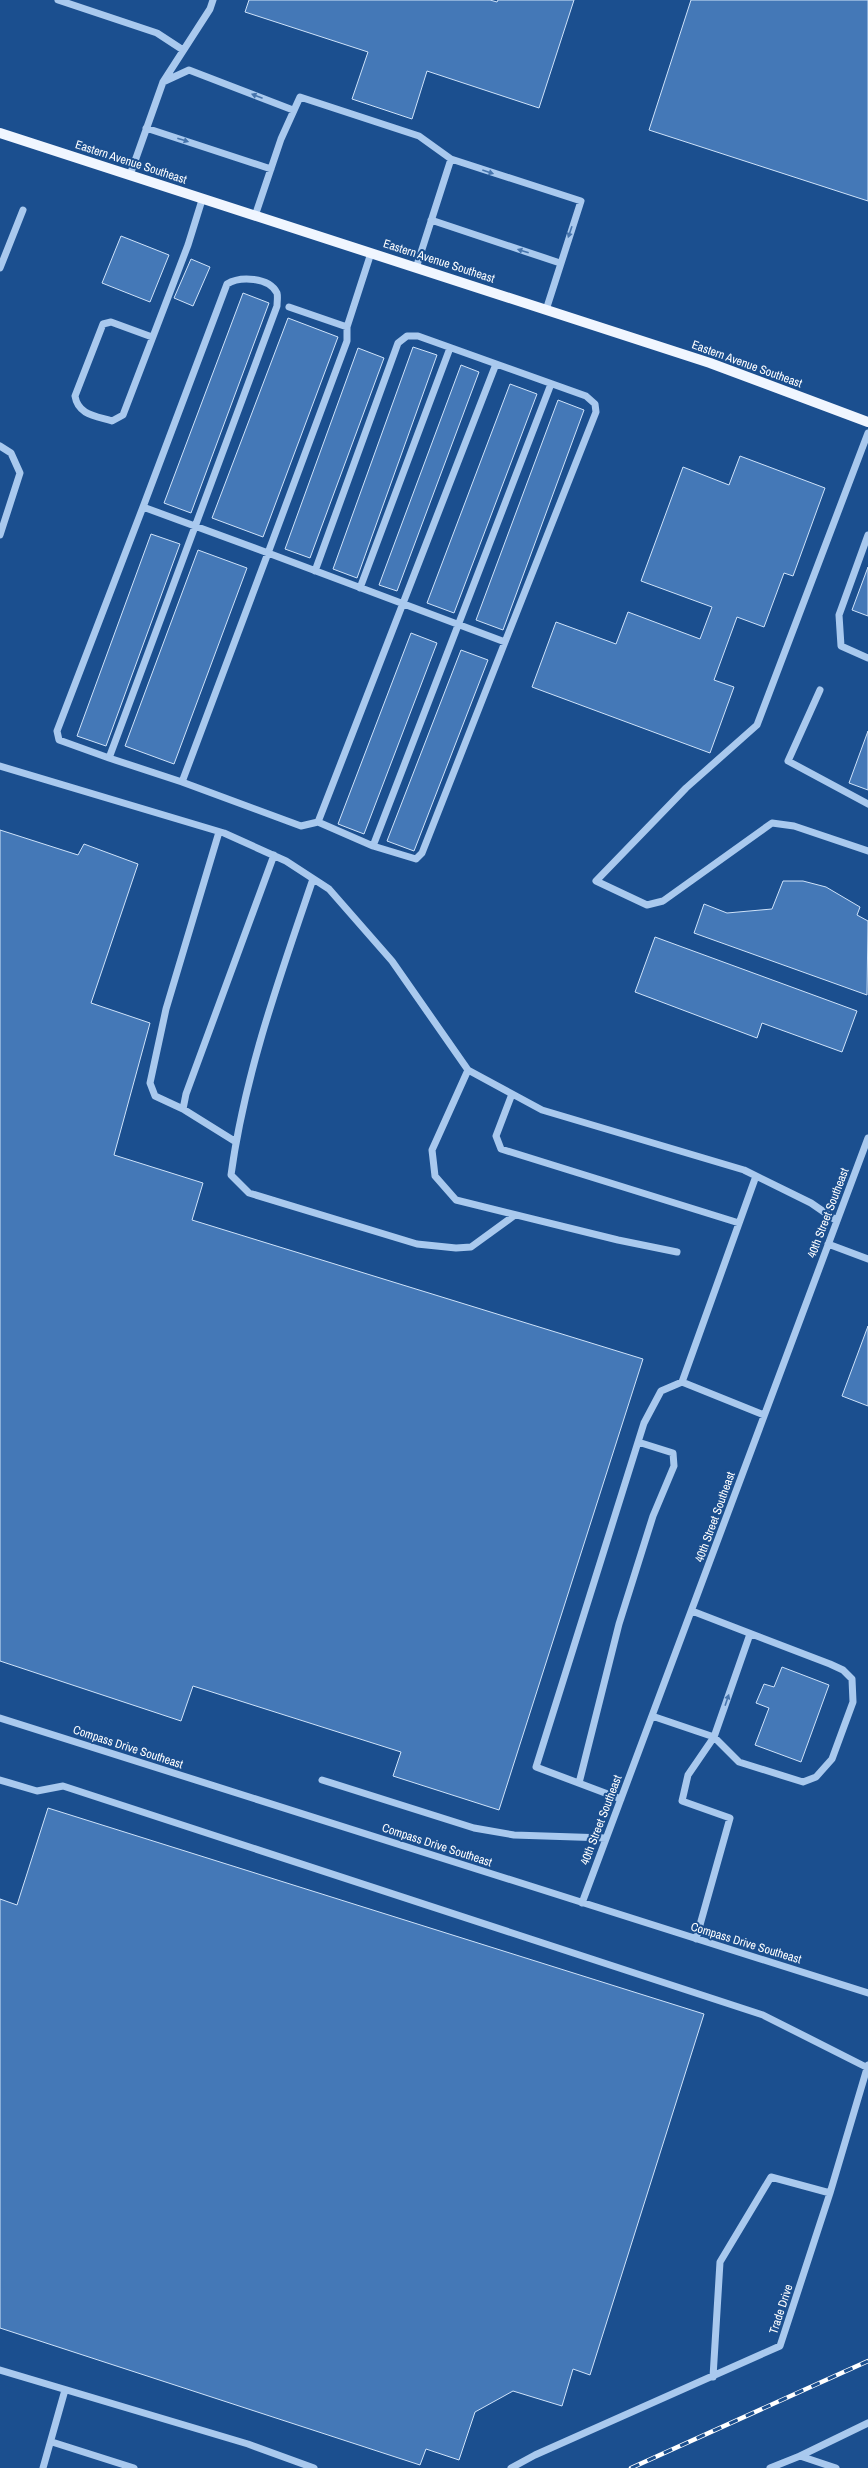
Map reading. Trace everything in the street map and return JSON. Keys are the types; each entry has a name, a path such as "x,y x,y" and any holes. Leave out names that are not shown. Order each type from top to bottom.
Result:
{"main road":[{"name":"Eastern Avenue Southeast","path":"0,133 202,200 372,253 710,363 868,422"}],"street":[{"path":"58,0 157,33 183,50"},
{"path":"130,175 163,82 210,9 213,0"},
{"path":"163,82 189,70 293,110"},
{"path":"255,216 293,110 300,97 418,136 451,159 581,201 546,310"},
{"path":"146,128 271,169"},
{"path":"416,268 451,159"},
{"path":"152,337 111,322 103,324 75,396 79,408 84,412 112,421 123,415 188,245 202,200"},
{"path":"0,268 23,210"},
{"path":"431,220 560,263"},
{"path":"182,782 347,342 346,327 372,253"},
{"path":"109,758 277,306 277,294 272,286 249,279 234,280 227,284 57,731 58,740 109,758 182,782 301,826 318,822 373,846 416,859 422,852 596,412 595,404 586,396 418,336 407,336 398,343 315,571"},
{"path":"290,307 346,327"},
{"path":"360,588 450,348"},
{"path":"318,822 496,364"},
{"path":"373,846 551,384"},
{"path":"868,434 757,726 686,788 596,881 647,905 663,901 772,823 794,826 868,851"},
{"path":"0,446 11,453 20,473 0,535"},
{"path":"143,507 505,642"},
{"path":"868,535 839,615 842,646 868,658"},
{"path":"820,690 788,761 868,804"},
{"path":"0,766 219,832 274,855 329,889 392,961 468,1070 542,1110 744,1170 811,1203 837,1220"},
{"path":"219,832 166,1009 150,1083 155,1096 183,1109 236,1142"},
{"path":"183,1109 186,1094 274,855"},
{"path":"313,879 273,999 239,1120 231,1175 249,1193 417,1244 456,1248 472,1247 515,1215"},
{"path":"468,1070 432,1150 435,1176 456,1200 678,1252"},
{"path":"512,1094 496,1136 501,1149 739,1223"},
{"name":"40th Street Southeast","path":"582,1903 868,1138"},
{"path":"682,1382 756,1176"},
{"path":"828,1244 868,1259"},
{"path":"621,1799 536,1767 644,1423 661,1391 682,1382 764,1415"},
{"path":"579,1783 619,1624 653,1516 674,1466 673,1453 638,1442"},
{"path":"652,1716 714,1737 739,1762 803,1782 816,1777 832,1759 853,1702 852,1679 843,1670 692,1611"},
{"path":"696,1939 730,1818 682,1801 688,1775 714,1737 750,1634"},
{"name":"Compass Drive Southeast","path":"0,1718 868,1993"},
{"path":"0,1780 37,1791 63,1786 763,2015 867,2066"},
{"path":"322,1780 474,1828 514,1835 606,1838"},
{"name":"Trade Drive","path":"511,2468 535,2455 780,2346 830,2193 867,2066"},
{"path":"713,2377 720,2262 771,2177 830,2193"},
{"path":"0,2370 248,2444 314,2468"},
{"path":"43,2468 52,2442 65,2390"},
{"path":"770,2468 800,2456 868,2423"},
{"path":"52,2442 134,2468"},
{"path":"800,2456 836,2468"}],"building":[{"path":"249,0 490,0 497,2 498,0 574,0 539,108 427,71 412,119 352,99 368,52 245,12"},
{"path":"691,0 868,0 868,201 649,130"},
{"path":"121,236 169,255 150,302 102,283"},
{"path":"191,259 210,267 193,306 174,298"},
{"path":"243,293 269,303 191,513 164,503"},
{"path":"288,318 338,337 263,537 212,518"},
{"path":"413,347 437,355 357,578 333,569"},
{"path":"358,348 384,358 310,558 285,549"},
{"path":"461,365 479,372 397,591 379,585"},
{"path":"510,384 537,394 454,613 427,603"},
{"path":"558,400 584,410 503,630 476,620"},
{"path":"740,456 825,488 793,576 784,573 764,627 737,617 714,680 734,687 710,753 532,687 556,622 616,644 628,612 700,639 712,607 641,581 683,467 729,485"},
{"path":"151,534 180,544 106,746 77,736"},
{"path":"198,550 247,568 174,764 125,746"},
{"path":"868,567 868,616 852,610"},
{"path":"411,633 437,643 364,834 338,824"},
{"path":"461,650 488,660 414,851 387,841"},
{"path":"868,731 868,790 849,783"},
{"path":"0,830 78,855 84,844 138,864 91,1003 150,1023 114,1155 203,1183 192,1220 643,1359 499,1810 393,1776 401,1752 193,1686 181,1721 0,1661"},
{"path":"783,881 803,881 826,887 860,907 857,915 868,921 867,995 694,933 704,904 727,913 772,909"},
{"path":"655,937 857,1011 842,1052 762,1023 757,1038 635,992"},
{"path":"868,1326 868,1406 842,1396"},
{"path":"782,1667 829,1685 801,1762 755,1745 769,1708 756,1703 764,1684 774,1687"},
{"path":"48,1808 704,2014 590,2375 573,2369 562,2406 513,2391 475,2412 459,2460 426,2449 420,2465 0,2328 0,1899 17,1905"}],"railway":[{"path":"631,2468 868,2361"}]}
